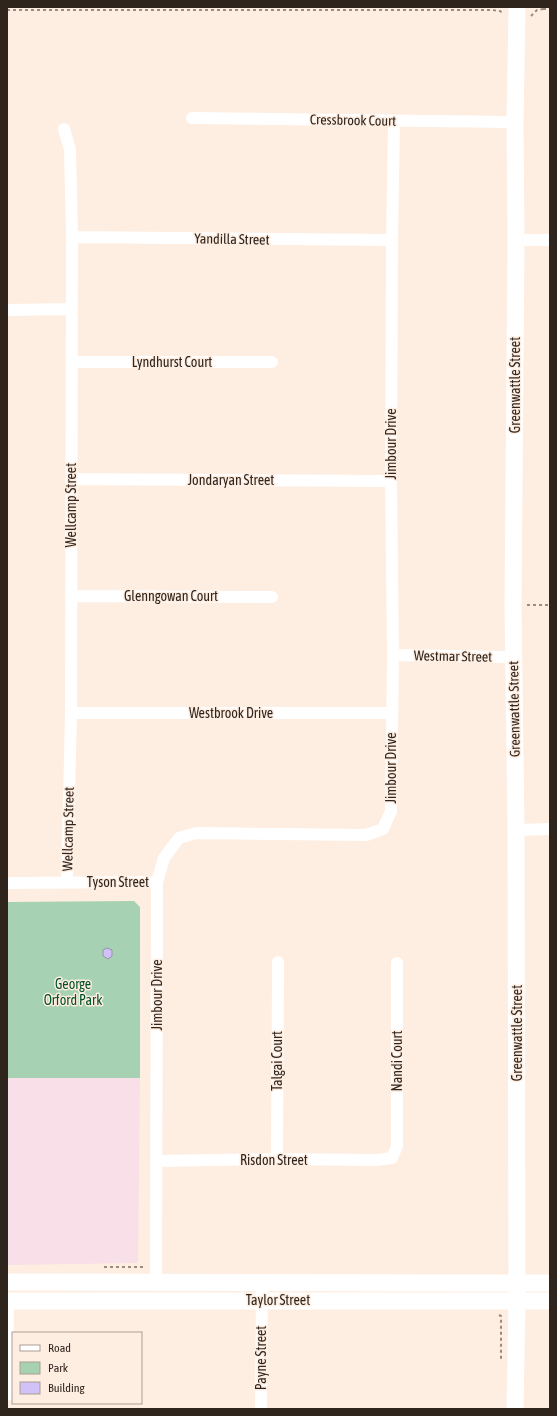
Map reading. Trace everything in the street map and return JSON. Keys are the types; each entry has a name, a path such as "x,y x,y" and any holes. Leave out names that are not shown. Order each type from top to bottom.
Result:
{"street":[{"name":"Greenwattle Street","path":"514,10 516,240 513,657 516,830 517,1301 515,1409"},
{"name":"Cressbrook Court","path":"192,118 514,122"},
{"name":"Jimbour Drive","path":"156,1282 157,882 164,858 179,838 196,833 366,835 383,829 391,811 393,655 391,481 392,240 394,121"},
{"name":"Wellcamp Street","path":"64,129 70,150 72,237 71,713 67,882"},
{"name":"Yandilla Street","path":"72,237 392,240"},
{"path":"516,240 550,240"},
{"path":"7,310 71,309"},
{"name":"Lyndhurst Court","path":"72,362 272,362"},
{"name":"Jondaryan Street","path":"71,479 391,481"},
{"name":"Glenngowan Court","path":"71,596 272,597"},
{"name":"Westmar Street","path":"393,655 513,657"},
{"name":"Westbrook Drive","path":"71,713 392,714"},
{"path":"516,830 550,829"},
{"name":"Tyson Street","path":"7,883 157,882"},
{"name":"Talgai Court","path":"277,1159 278,962"},
{"name":"Nandi Court","path":"392,1158 396,1146 397,963"},
{"name":"Risdon Street","path":"156,1161 277,1159 377,1160 392,1158"},
{"name":"Taylor Street","path":"7,1282 550,1283"},
{"name":"Payne Street","path":"261,1409 262,1282"},
{"path":"7,1395 8,1301"},
{"name":"Taylor Street","path":"8,1301 550,1301"}],"path":[{"path":"543,9 550,9"},
{"path":"7,10 500,10 503,13 514,10"},
{"path":"527,605 550,605"},
{"path":"501,1316 501,1364"}],"shaded area":[{"path":"7,1078 140,1078 138,1263 7,1265"}],"green space":[{"name":"George Orford Park","path":"134,901 140,907 140,1078 7,1078 7,902"}],"building":[{"path":"107,948 112,950 112,956 108,959 103,956 103,950"}]}
